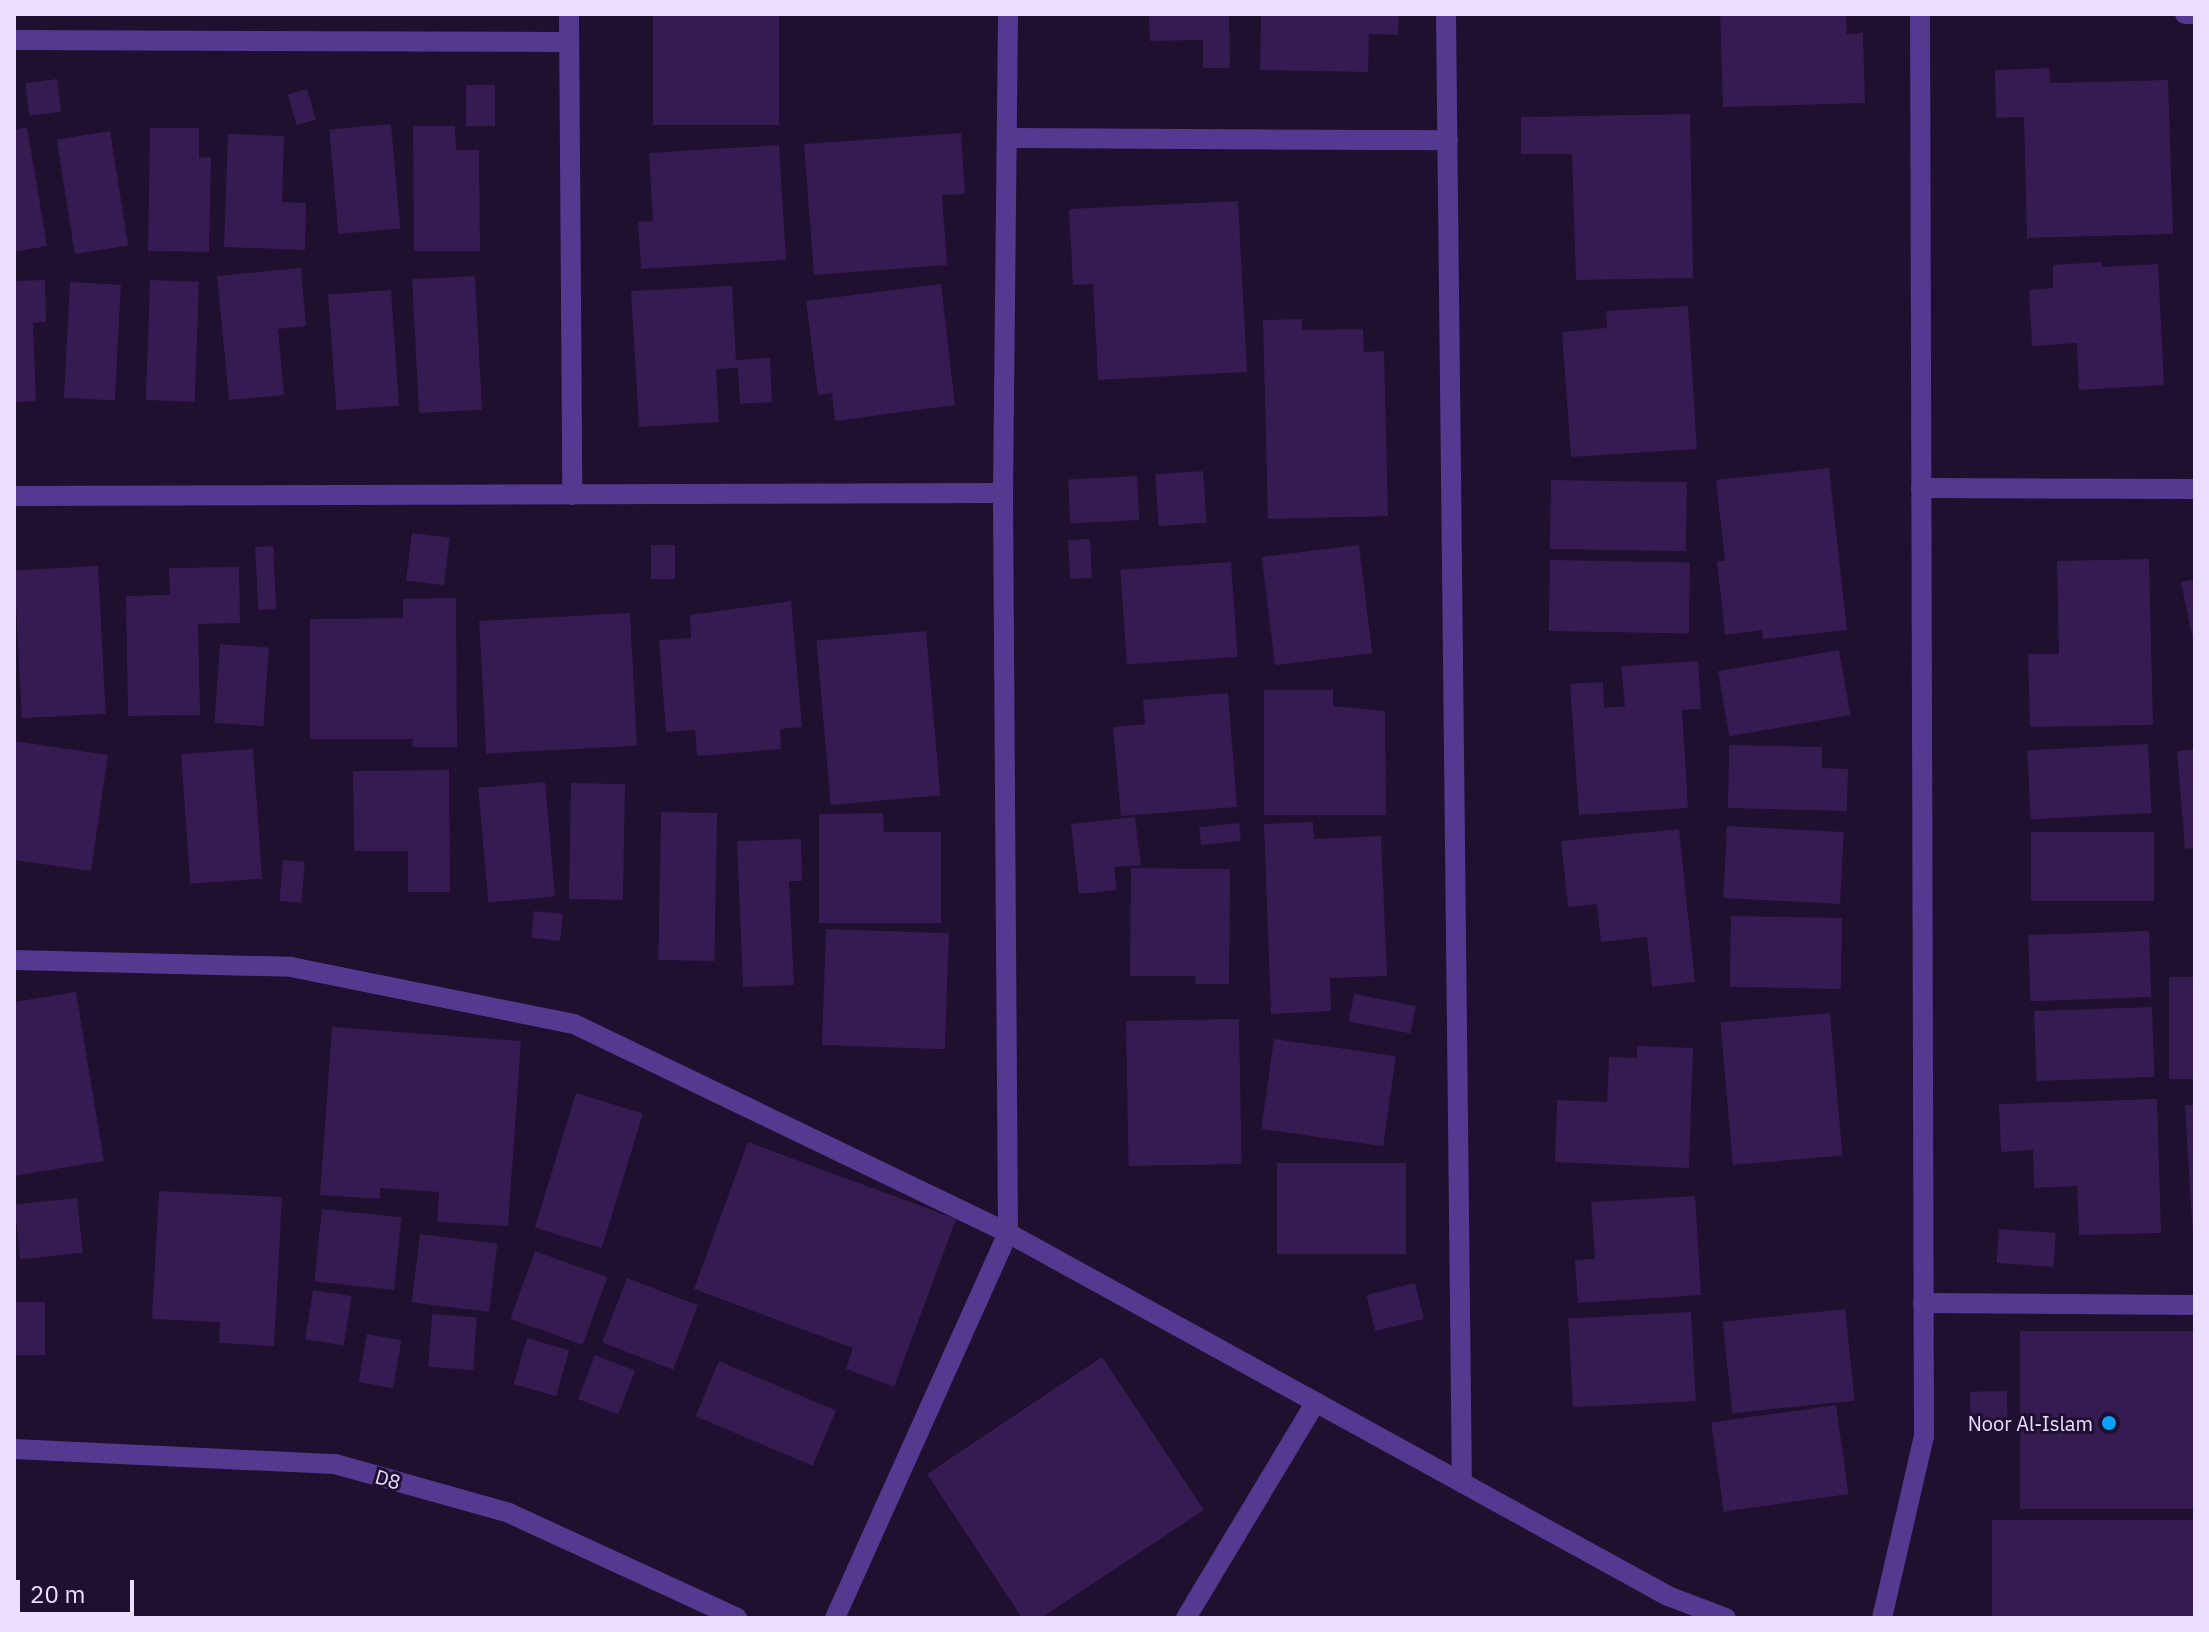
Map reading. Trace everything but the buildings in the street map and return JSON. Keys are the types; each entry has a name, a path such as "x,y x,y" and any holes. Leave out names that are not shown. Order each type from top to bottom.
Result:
{"street":[{"path":"569,14 572,495"},
{"path":"835,1618 1008,1233 1003,493 1008,14"},
{"path":"1446,14 1462,1483"},
{"path":"1882,1618 1924,1436 1920,14"},
{"path":"2185,14 2195,14"},
{"path":"14,40 568,42"},
{"path":"1007,138 1448,140"},
{"path":"1921,488 2195,489"},
{"path":"14,496 1003,493"},
{"path":"14,960 291,967 574,1024 1008,1233 1668,1596 1726,1618"},
{"path":"1923,1303 2195,1305"},
{"path":"1186,1618 1316,1402"},
{"name":"D8","path":"14,1449 335,1464 509,1513 737,1618"}],"place":[{"name":"Noor Al-Islam","path":"2109,1423"}]}
